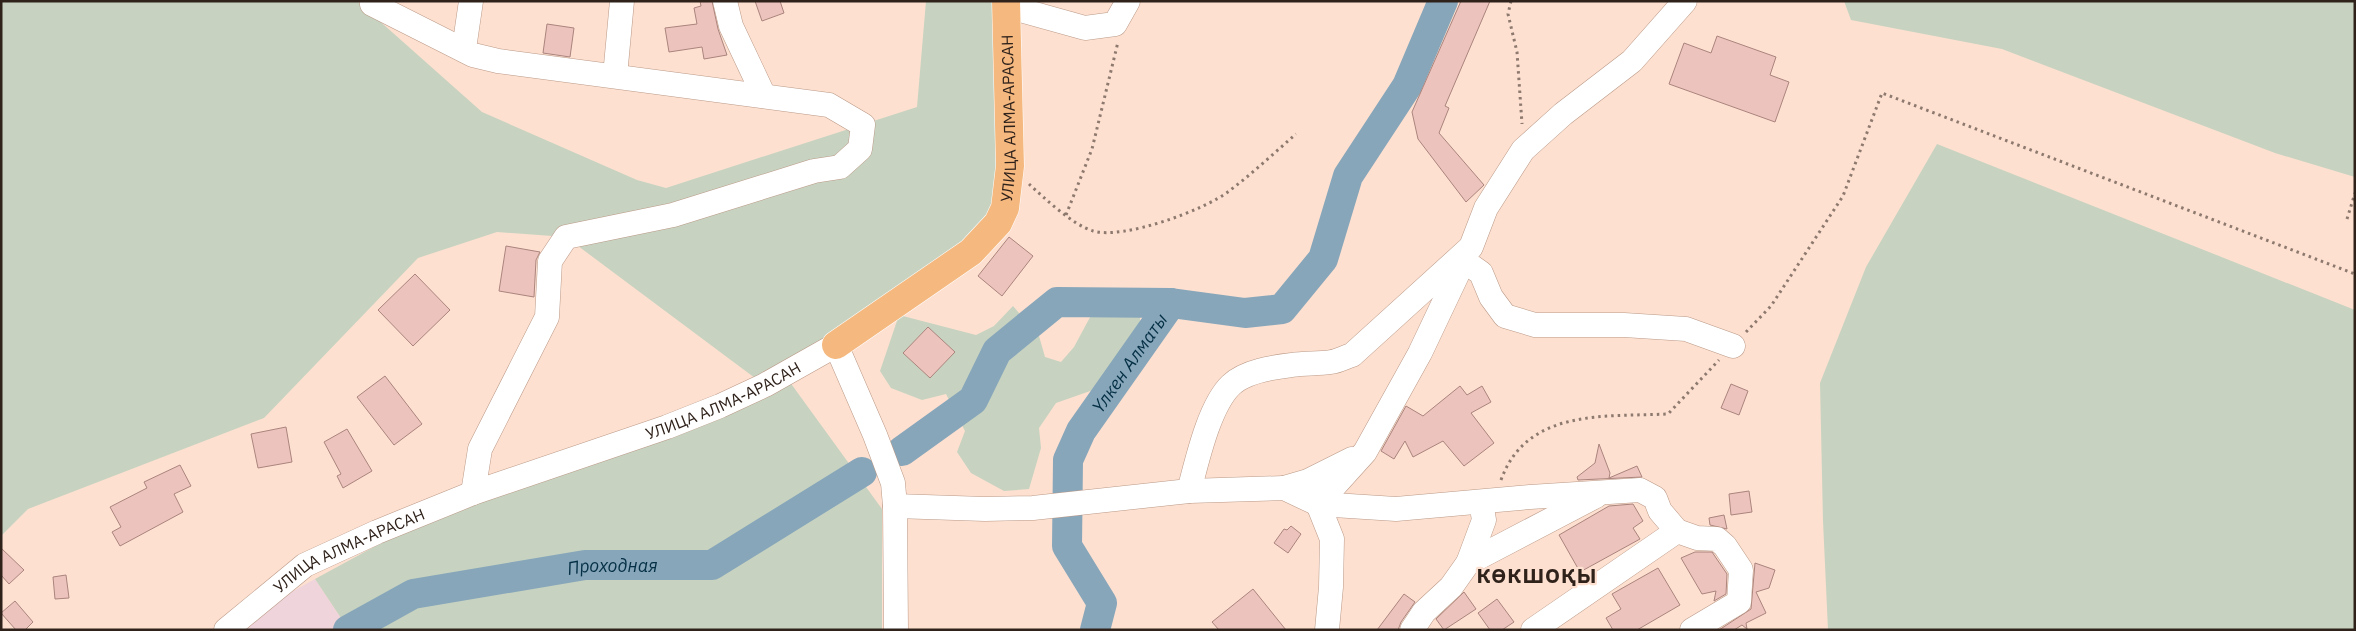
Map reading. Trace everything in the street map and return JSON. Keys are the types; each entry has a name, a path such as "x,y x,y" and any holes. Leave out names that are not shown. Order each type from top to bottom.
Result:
{"main road":[{"name":"УЛИЦА АЛМА-АРАСАН","path":"836,345 971,252 998,223 1005,208 1010,166 1006,4"}],"street":[{"path":"464,49 471,1"},
{"path":"615,76 622,1"},
{"path":"725,1 730,26 764,96"},
{"path":"1006,4 1085,28 1115,24 1128,1"},
{"path":"1318,504 1365,452 1420,353 1467,254 1486,208 1523,150 1563,114 1632,61 1685,1"},
{"path":"372,4 473,55 498,61 829,104 862,125 860,149 840,166 814,171 673,215 566,237 550,260 547,317 480,449 473,493"},
{"path":"1467,254 1481,274 1490,297 1505,316 1536,325 1624,325 1686,329 1733,346"},
{"path":"1189,491 1202,443 1212,417 1231,384 1264,370 1294,364 1332,362 1352,355 1467,254"},
{"path":"836,345 876,435 893,483 895,506 896,630"},
{"name":"УЛИЦА АЛМА-АРАСАН","path":"226,630 305,565 377,532 473,493 667,427 720,406 765,385 836,345"},
{"path":"895,506 985,509 1033,508 1189,491 1284,488 1308,482 1365,452"},
{"path":"1284,488 1318,504 1396,509 1640,490 1655,498 1660,511 1677,532 1697,538 1717,540 1725,546 1741,570 1739,602 1692,630"},
{"path":"1468,563 1604,492"},
{"path":"1412,630 1424,612 1451,588 1468,563 1484,520 1481,502"},
{"path":"1318,504 1332,540 1331,587 1327,630"},
{"path":"1533,630 1677,532"}],"path":[{"path":"1511,1 1508,14 1517,52 1521,82 1523,150"},
{"path":"1066,215 1092,149 1118,40 1115,24"},
{"path":"1882,93 2355,274"},
{"path":"1010,166 1054,208 1093,231 1120,233 1186,213 1228,192 1296,134"},
{"path":"2347,219 2355,193"}],"shaded area":[{"path":"315,579 349,630 226,630 230,626"}],"green space":[{"path":"1,1 357,1 482,112 637,180 666,188 917,107 926,1 1006,1 998,223 784,374 882,509 882,630 349,630 315,579 473,493 763,384 566,237 497,232 418,258 264,418 28,509 1,536"},
{"path":"1844,1 2355,1 2355,177 2275,153 2002,49 1851,20"},
{"path":"1937,144 2355,310 2355,630 1828,630 1820,383 1866,267"},
{"path":"1013,306 1039,336 1045,357 1061,362 1074,347 1095,308 1140,315 1140,329 1093,390 1056,403 1039,428 1041,448 1029,489 1004,491 971,473 957,452 965,431 946,394 922,400 891,388 880,371 899,315 976,335 994,326"}],"building":[{"path":"700,1 712,1 718,29 727,55 704,59 702,47 669,52 665,28 697,24 694,8 701,6"},
{"path":"755,1 780,1 784,13 762,21"},
{"path":"1461,1 1490,1 1445,106 1449,108 1439,133 1484,185 1466,202 1418,139 1412,112"},
{"path":"547,24 574,28 570,57 543,53"},
{"path":"1717,36 1776,57 1770,75 1789,82 1775,122 1669,84 1684,43 1711,53"},
{"path":"1009,237 1033,256 1002,296 978,276"},
{"path":"506,246 540,252 536,260 534,297 499,291"},
{"path":"415,274 450,310 413,346 378,310"},
{"path":"928,327 955,352 930,378 903,353"},
{"path":"385,376 422,424 394,445 357,397"},
{"path":"1731,384 1748,391 1739,415 1721,408"},
{"path":"1460,386 1467,395 1482,386 1491,402 1471,413 1494,443 1464,466 1443,441 1413,457 1405,441 1394,459 1381,451 1406,406 1423,416"},
{"path":"286,427 292,462 258,468 251,434"},
{"path":"347,429 372,471 343,488 337,476 341,474 324,442"},
{"path":"1599,444 1610,473 1609,478 1637,466 1642,477 1578,480 1577,477 1595,463"},
{"path":"180,465 191,486 174,494 183,512 120,546 112,532 121,527 110,507 147,488 144,482"},
{"path":"1749,491 1752,512 1731,515 1729,494"},
{"path":"1633,504 1643,521 1633,528 1640,539 1580,572 1559,535 1609,506"},
{"path":"1724,515 1727,529 1710,525 1709,518"},
{"path":"1291,526 1301,534 1288,553 1274,543 1284,529 1287,530"},
{"path":"1,548 24,570 9,584 1,575"},
{"path":"1695,552 1712,552 1727,574 1726,594 1714,601 1716,591 1702,594 1681,558"},
{"path":"1755,563 1775,570 1769,588 1756,592 1766,613 1746,623 1747,629 1742,625 1734,630 1719,630 1751,609"},
{"path":"1658,568 1680,605 1637,630 1613,630 1606,618 1621,609 1612,594"},
{"path":"66,575 69,598 55,599 53,577"},
{"path":"1253,589 1286,630 1219,630 1212,622"},
{"path":"1464,592 1476,609 1444,630 1436,619"},
{"path":"1404,594 1415,602 1401,622 1398,630 1377,630"},
{"path":"1497,599 1514,622 1502,630 1490,630 1478,613"},
{"path":"15,601 33,622 25,630 16,630 1,613"}],"waterway":[{"name":"Үлкен Алматы","path":"1095,630 1102,603 1067,546 1068,460 1081,431 1171,303 1245,313 1282,309 1323,259 1348,176 1407,86 1443,1"},
{"name":"Проходная","path":"902,451 973,400 997,351 1057,302 1171,303"},
{"name":"Проходная","path":"348,630 413,594 585,565 712,565 862,472"}],"district":[{"name":"КӨКШОҚЫ","path":"1537,575"}]}
